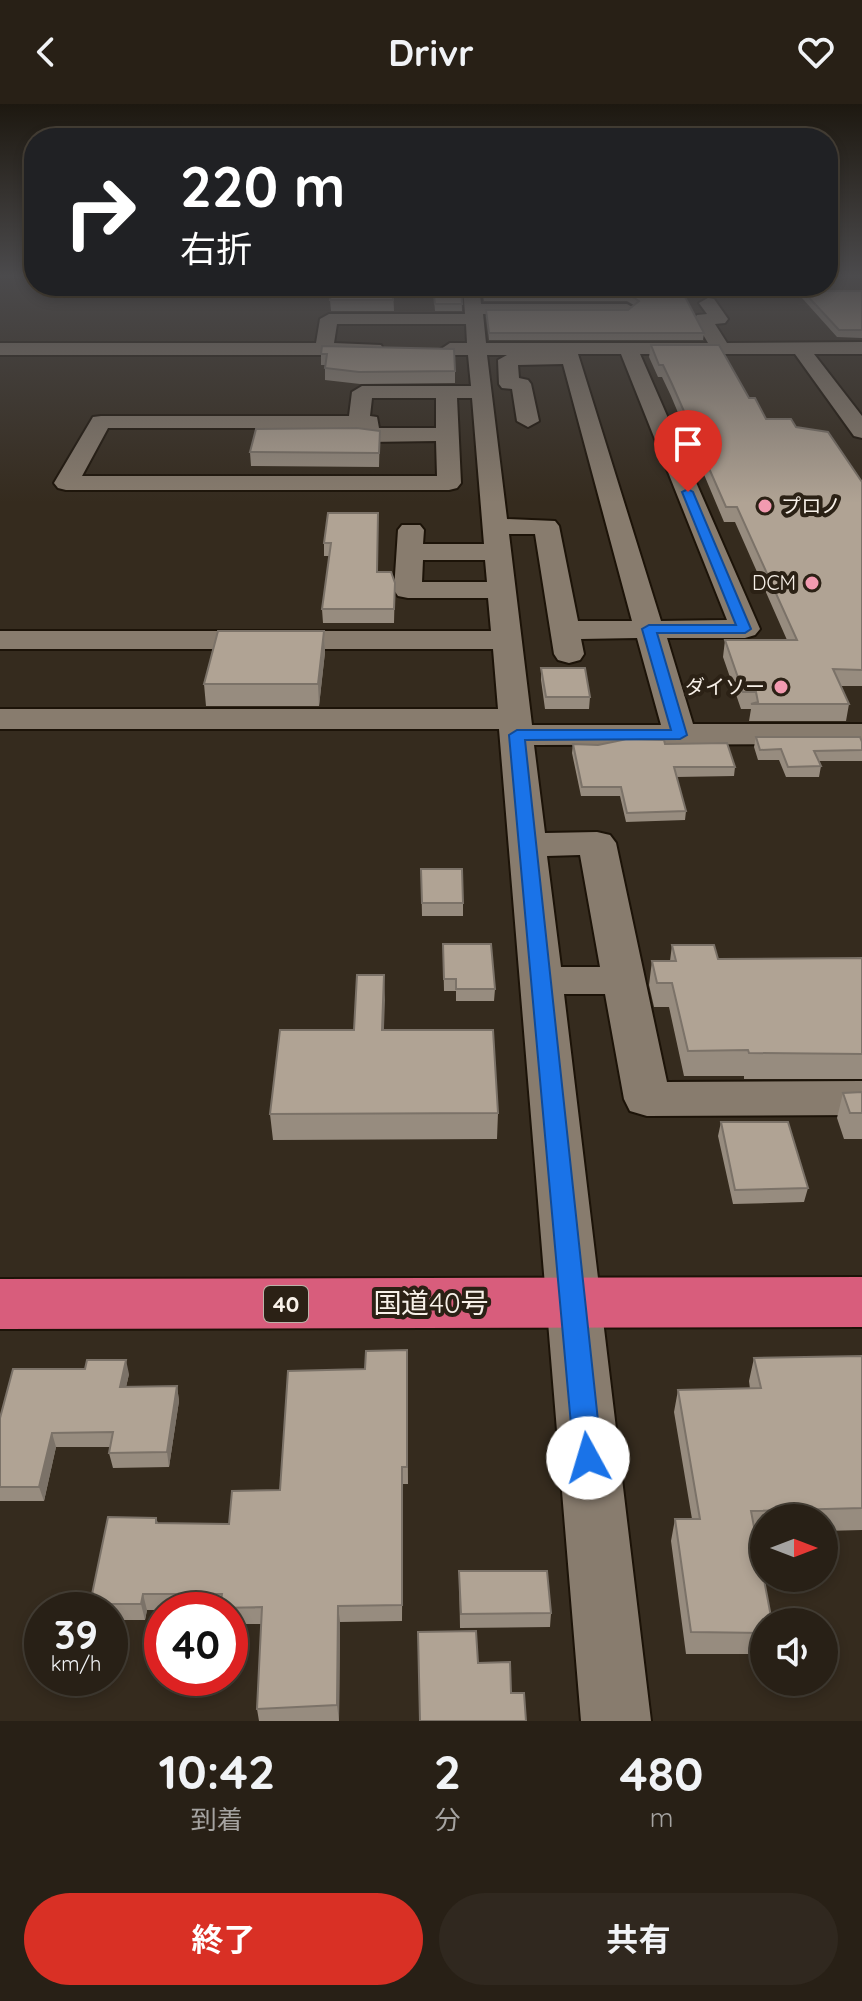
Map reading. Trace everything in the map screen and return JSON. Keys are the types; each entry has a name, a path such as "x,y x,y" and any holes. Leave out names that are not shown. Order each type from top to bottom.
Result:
{"highway":[{"name":"国道40号","path":"0,1304 862,1302"}],"street":[{"path":"482,352 489,388 487,452 616,1721"},
{"path":"501,590 408,590 410,541 496,540 546,526 567,642 649,629 745,629 647,396 637,352"},
{"path":"803,352 862,431"},
{"path":"487,452 448,443 368,435 369,422 101,422 66,483 449,483 448,443 508,360 571,358 680,735"},
{"path":"862,364 823,364 862,414"},
{"path":"359,422 362,392 489,388 528,421"},
{"path":"406,453 448,443"},
{"path":"0,640 507,640"},
{"path":"0,719 516,727 680,735 862,734"},
{"path":"527,845 597,843 647,1099 862,1098"},
{"path":"541,981 624,980"}],"building":[{"path":"454,352 455,371 359,372 325,368 327,354 321,354"},
{"path":"654,352 723,352 749,398 755,398 766,419 791,419 796,427 828,432 862,482 862,670 833,669 849,704 751,704 758,702 756,692 743,692 725,640 797,640 737,507 726,507 672,384 663,365 659,365"},
{"path":"357,428 380,431 379,453 250,452 256,429"},
{"path":"328,513 378,513 377,572 391,572 395,583 394,609 322,609 331,543 324,543"},
{"path":"218,631 324,631 318,684 204,684"},
{"path":"541,668 585,668 590,697 546,697"},
{"path":"756,737 860,737 862,750 814,751 821,766 788,767 781,749 760,750"},
{"path":"627,739 664,740 665,744 727,743 735,767 674,767 686,811 627,813 621,787 582,787 573,744 598,745"},
{"path":"421,869 462,869 463,903 422,903"},
{"path":"443,944 491,944 495,989 456,989 456,979 444,979"},
{"path":"672,945 714,945 718,959 862,958 862,1054 688,1051 672,983 657,983 652,961 676,961"},
{"path":"357,975 384,975 382,1030 493,1030 498,1113 270,1114 280,1030 354,1030"},
{"path":"862,1092 862,1113 850,1113 843,1093"},
{"path":"721,1122 788,1122 808,1188 735,1190"},
{"path":"407,1350 407,1467 402,1467 402,1605 338,1606 337,1705 257,1709 262,1607 248,1607 248,1592 144,1592 141,1604 128,1604 128,1592 92,1592 108,1517 156,1518 156,1523 229,1524 232,1491 280,1490 288,1371 365,1369 366,1351"},
{"path":"862,1356 862,1508 838,1509 838,1504 750,1504 750,1592 766,1592 769,1608 750,1608 750,1633 691,1632 675,1519 700,1519 678,1390 761,1388 754,1358"},
{"path":"87,1360 126,1360 120,1387 177,1386 167,1452 109,1453 113,1432 52,1433 39,1487 0,1487 0,1418 13,1369 85,1369"},
{"path":"459,1571 547,1571 551,1613 461,1614"},
{"path":"476,1631 478,1663 510,1662 511,1693 524,1693 526,1721 420,1721 418,1632"}],"place":[{"name":"プロノ","path":"765,506"},
{"name":"DCM","path":"812,583"},
{"name":"ダイソー","path":"781,687"}],"route":[{"path":"588,1458 517,735 680,735 649,629 745,629 688,492"}]}
